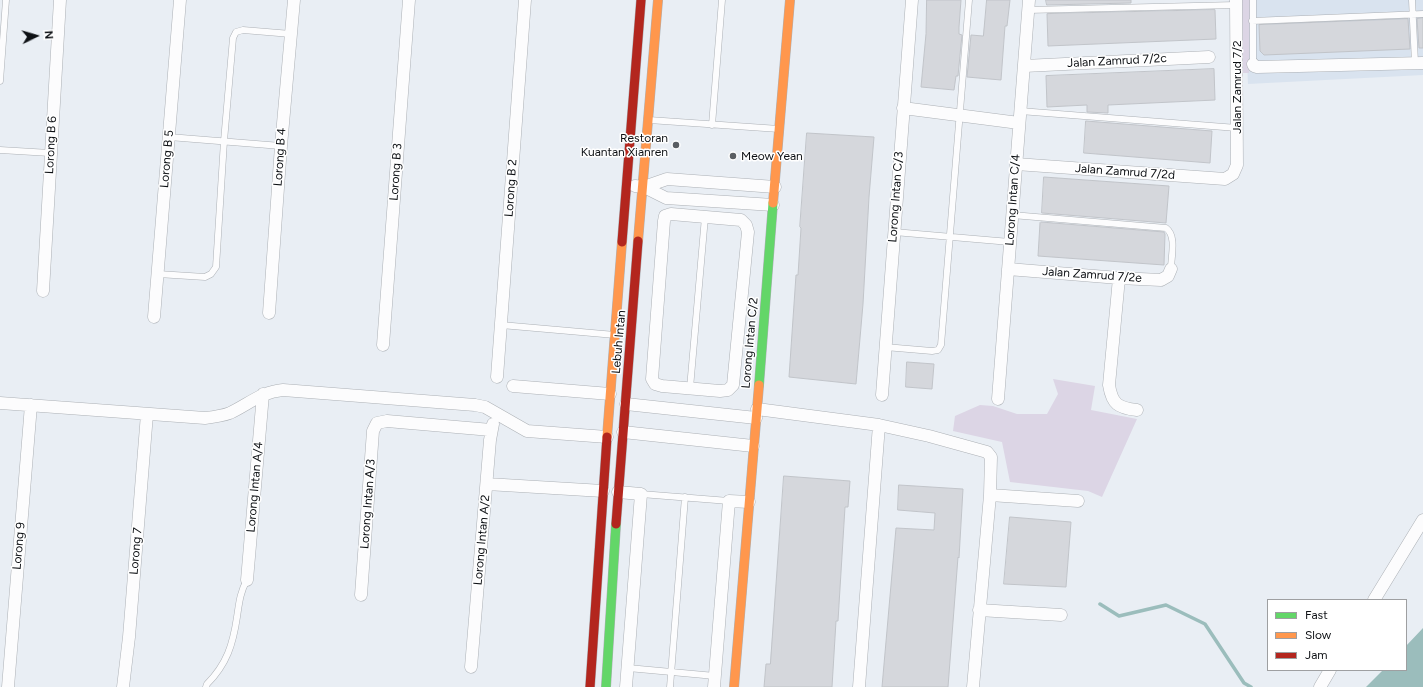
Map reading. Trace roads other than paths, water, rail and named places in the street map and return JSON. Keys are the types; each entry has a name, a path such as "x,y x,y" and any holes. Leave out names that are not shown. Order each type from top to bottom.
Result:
{"main road":[{"name":"Lebuh Intan","path":"591,687 606,438 641,0"},
{"name":"Lebuh Intan","path":"606,687 618,492 644,187 657,0"},
{"name":"Lorong Intan C/2","path":"734,682 790,0"},
{"path":"591,687 597,672 603,666 608,666"}],"street":[{"name":"Lorong B 6","path":"43,291 60,0"},
{"name":"Lorong B 5","path":"154,317 180,0"},
{"name":"Lorong B 4","path":"269,313 281,146 294,0"},
{"name":"Lorong B 3","path":"383,345 409,0"},
{"name":"Lorong B 2","path":"497,377 525,0"},
{"name":"Lorong Intan C/3","path":"882,395 912,0"},
{"name":"Jalan Zamrud 7/2","path":"1234,174 1236,165 1237,128 1236,2"},
{"name":"Lorong Intan C/4","path":"998,399 1028,5"},
{"name":"Jalan Zamrud 7/2c","path":"1024,66 1210,57"},
{"path":"1253,64 1254,66 1257,66 1419,63"},
{"path":"903,108 960,115 1020,117"},
{"name":"Jalan Zamrud 7/2d","path":"1016,164 1225,179 1234,174"},
{"path":"627,186 644,187 667,179 775,187"},
{"path":"666,198 667,179"},
{"path":"644,187 666,198 773,205"},
{"path":"705,217 706,201"},
{"path":"671,214 705,217 741,220 746,225 748,232 734,385 728,390 720,391 662,386 655,384 652,380 665,216 671,214"},
{"name":"Jalan Zamrud 7/2e","path":"1008,269 1162,280 1168,276 1171,269"},
{"path":"1119,278 1109,385 1111,396 1116,404 1126,409 1137,410"},
{"path":"513,386 610,394"},
{"path":"688,410 690,388"},
{"path":"0,403 205,418 230,413 263,394 283,390 463,403 484,407 527,431 606,438"},
{"name":"Lorong Intan A/4","path":"247,580 263,394"},
{"path":"626,404 688,410 756,413 879,425 929,436 987,452 991,457 990,494 973,687"},
{"name":"Lorong 9","path":"8,687 30,405"},
{"name":"Lorong Intan A/2","path":"471,667 491,430 496,413"},
{"name":"Lorong 7","path":"123,687 129,637 147,414"},
{"name":"Lorong Intan A/3","path":"361,595 374,431 377,423 387,421 491,430"},
{"path":"859,687 879,425"},
{"path":"623,432 754,446"},
{"path":"487,484 603,491"},
{"path":"618,492 641,494 626,687"},
{"path":"990,494 1078,502"},
{"path":"734,682 714,681 729,501 749,502"},
{"path":"1375,599 1423,520"},
{"path":"979,610 1061,615"},
{"path":"608,666 628,668"},
{"path":"1320,687 1329,671"}],"lane":[{"path":"0,81 6,0"},
{"path":"712,124 722,0"},
{"path":"885,347 932,351 938,350 941,345 969,0"},
{"path":"1253,0 1253,64"},
{"path":"1412,0 1412,15 1419,63"},
{"path":"1028,5 1236,2"},
{"path":"1252,20 1423,14"},
{"path":"158,274 205,277 211,274 216,267 224,141 233,38 236,32 243,30 291,34"},
{"path":"1020,117 1237,128"},
{"path":"649,120 779,129"},
{"path":"169,137 281,146"},
{"path":"0,150 50,153"},
{"path":"1012,215 1166,228 1170,231 1172,237 1171,269"},
{"path":"690,388 705,217"},
{"path":"894,232 1010,242"},
{"path":"501,325 615,335"},
{"path":"641,494 729,501"},
{"path":"670,687 684,497"},
{"path":"206,687 225,663 231,646 242,589 247,580"},
{"path":"628,668 671,672 714,681"}],"waterway":[{"path":"1100,604 1119,616 1166,605 1205,624 1244,683 1251,687"}],"place":[{"name":"Restoran Kuantan Xianren","path":"676,145"},
{"name":"Meow Yean","path":"733,156"}]}
